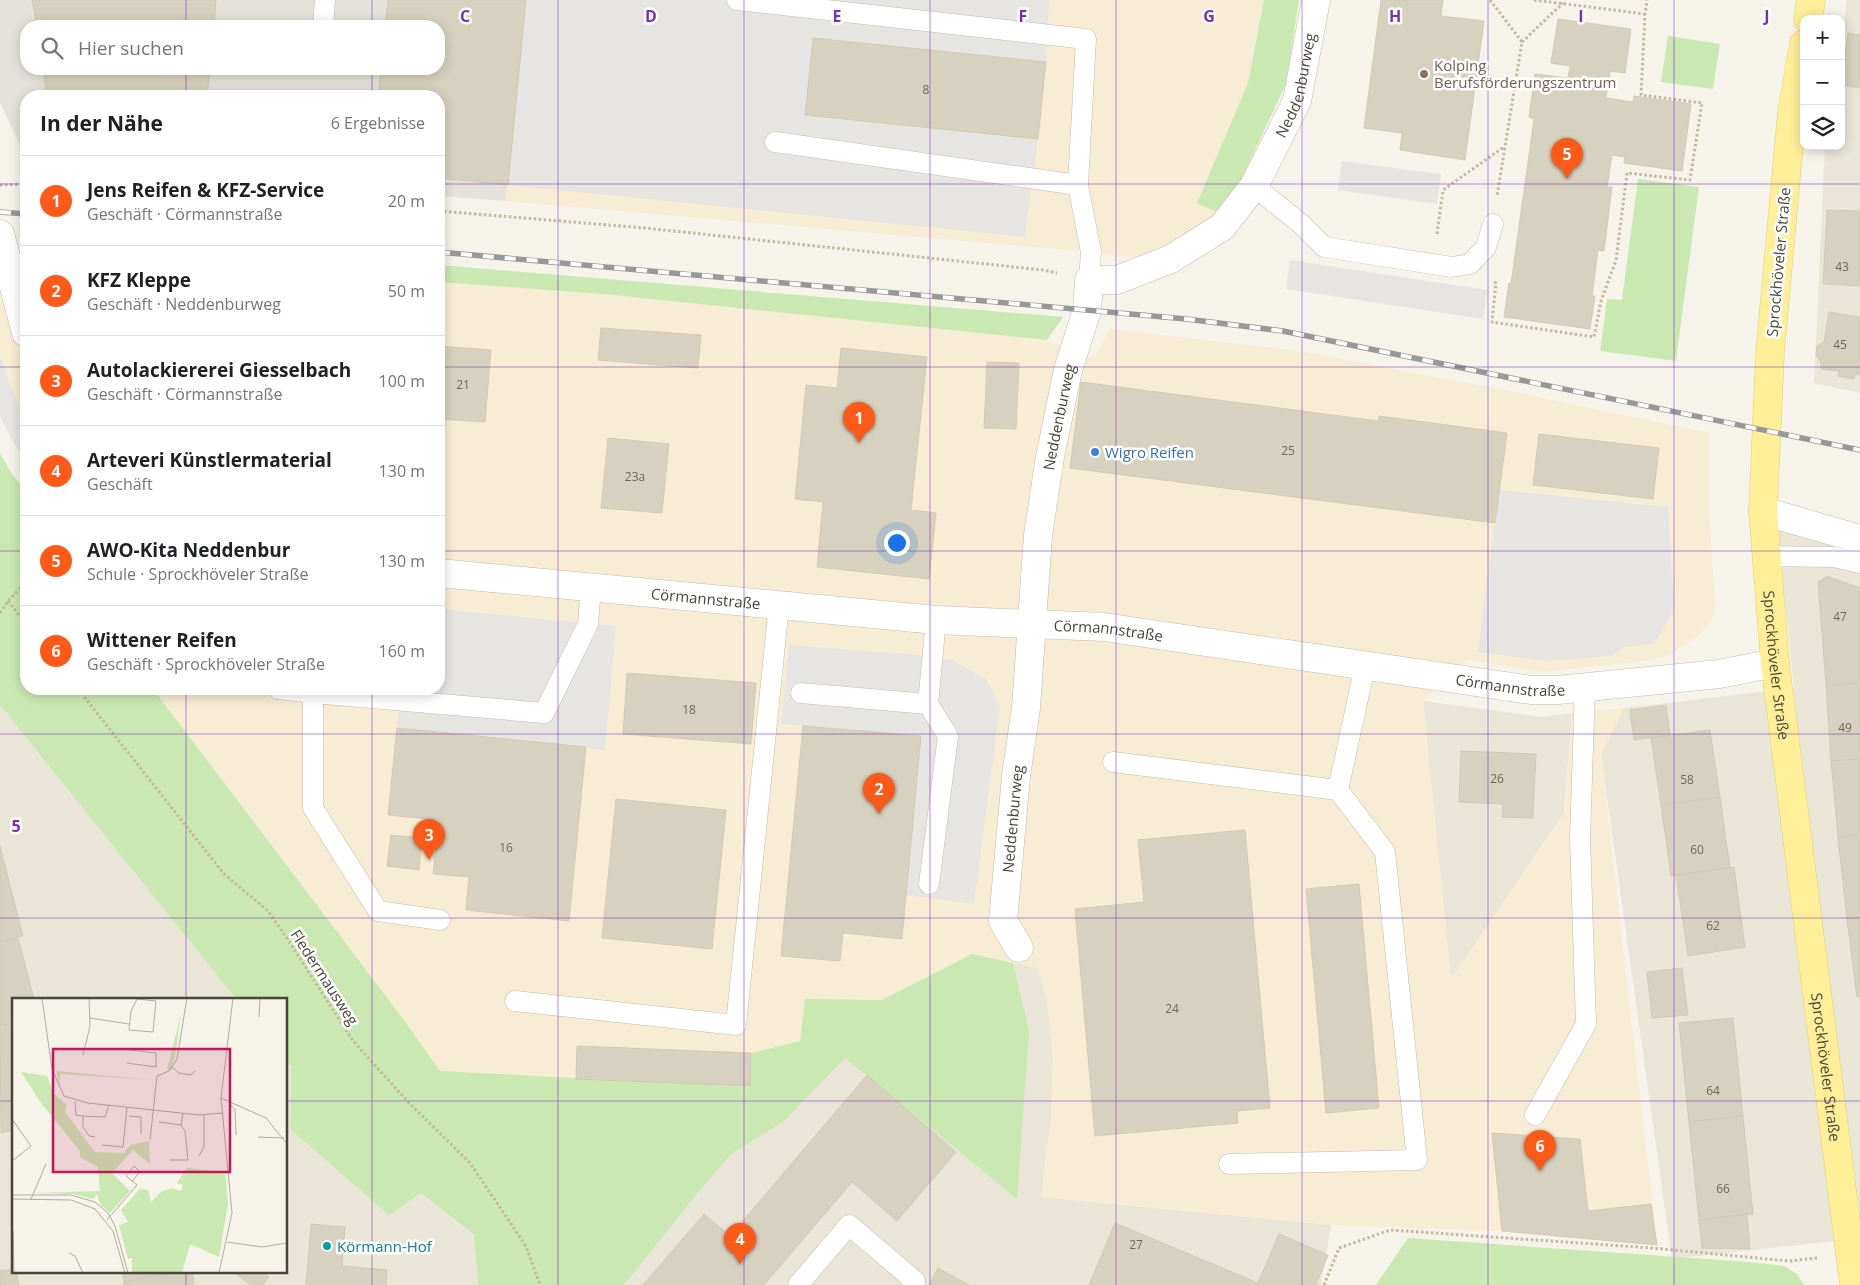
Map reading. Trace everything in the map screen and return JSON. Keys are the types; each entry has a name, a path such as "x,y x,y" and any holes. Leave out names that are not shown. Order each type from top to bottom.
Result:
{"main road":[{"path":"1809,15 1811,0"},
{"name":"Sprockhöveler Straße","path":"1801,60 1792,112 1770,353 1763,511 1775,663 1854,1285"}],"street":[{"name":"Neddenburweg","path":"1019,948 1003,921 1016,776 1026,708 1038,535 1050,457 1068,370 1087,310 1089,280 1117,280 1171,259 1222,227 1254,186 1297,101 1316,0"},
{"path":"0,234 20,310"},
{"path":"1763,511 1860,539"},
{"name":"Cörmannstraße","path":"445,574 936,620 1104,627 1532,690 1585,688 1719,674 1775,663"}],"lane":[{"path":"323,20 325,0"},
{"path":"737,0 1086,39 1078,185 1091,252 1089,280"},
{"path":"775,142 1078,185"},
{"path":"1254,186 1301,224 1324,247 1452,267 1470,264 1486,247 1493,224"},
{"path":"1766,556 1834,557 1860,563"},
{"path":"336,695 544,713 588,624 591,586"},
{"path":"515,1001 736,1025 779,605"},
{"path":"929,884 948,736 928,704 936,620"},
{"path":"1338,790 1365,666"},
{"path":"1536,1115 1586,1024 1580,838 1585,688"},
{"path":"801,693 928,704"},
{"path":"313,695 313,808 378,911 440,920"},
{"path":"1113,762 1338,790 1385,852 1416,1160 1229,1164"},
{"path":"798,1285 849,1225 915,1281 912,1285"}],"path":[{"path":"1490,0 1522,42"},
{"path":"1534,0 1645,14"},
{"path":"1470,264 1496,283 1492,322 1594,337 1601,301 1616,260 1627,173 1690,180 1702,103 1641,95 1647,0"},
{"path":"1493,224 1522,42 1563,3"},
{"path":"1433,264 1443,190 1504,147"},
{"path":"0,185 20,184"},
{"path":"445,211 644,228 1042,270 1089,280"},
{"path":"0,613 20,588"},
{"path":"8,601 20,616"},
{"name":"Fledermausweg","path":"83,695 224,874 268,911 353,1041 409,1103 470,1163 526,1246 540,1285"},
{"path":"1324,1285 1339,1248 1390,1230 1652,1248 1789,1261 1850,1255"}],"shaded area":[{"path":"0,0 526,0 505,201 445,196 445,90 20,90 20,145 0,103"},
{"path":"526,0 1299,0 1286,84 1224,216 1146,259 1091,252 505,201"},
{"path":"526,0 1049,0 1046,62 813,38 805,115 1038,139 1025,237 508,185"},
{"path":"1847,0 1860,0 1860,393 1814,383 1825,150 1845,150 1845,16"},
{"path":"1342,161 1441,174 1437,204 1338,190"},
{"path":"20,260 20,407 0,355 0,263"},
{"path":"1290,260 1487,290 1483,319 1286,289"},
{"path":"445,282 603,294 1047,340 1094,358 1110,329 1299,351 1515,392 1709,433 1709,507 1715,607 1714,615 1708,626 1695,638 1668,656 1652,660 1543,672 1467,660 1423,701 1451,979 1564,813 1572,713 1624,708 1601,754 1657,1245 1502,1231 1331,1225 1041,1197 1051,1117 1053,1058 1047,1000 1038,968 972,954 882,1000 805,999 800,1041 751,1053 750,1087 440,1071 401,1016 157,695 445,695"},
{"path":"0,355 20,407 20,452 0,416"},
{"path":"1499,490 1668,507 1674,610 1654,644 1624,647 1612,656 1546,661 1478,652"},
{"path":"1777,528 1860,549 1860,1238 1672,1259 1601,754 1624,708 1794,688"},
{"path":"445,610 616,626 605,750 397,728 400,695 445,695"},
{"path":"789,645 908,654 952,660 986,679 1000,706 974,904 906,895 921,736 781,724"},
{"path":"1423,701 1542,717 1572,713 1564,813 1451,980"},
{"path":"0,705 235,998 12,998 12,1272 288,1272 288,1064 291,1067 290,1129 421,1193 474,1236 478,1285 0,1285"},
{"path":"972,954 1038,968 1047,1000 1053,1058 1051,1117 1041,1197 1331,1225 1321,1285 587,1285 750,1087"}],"green space":[{"path":"1264,0 1299,0 1286,84 1224,216 1197,203 1248,83"},
{"path":"1668,36 1720,44 1713,89 1661,82"},
{"path":"1638,179 1699,187 1676,361 1600,351 1607,299 1622,300"},
{"path":"445,266 1063,317 1047,340 603,294 445,282"},
{"path":"0,453 20,484 20,695 158,695 401,1016 440,1071 750,1087 751,1053 800,1041 805,999 882,1000 972,954 1013,963 1029,1031 1017,1199 845,1058 784,1121 731,1154 624,1285 478,1285 474,1235 421,1193 389,1215 290,1129 291,1067 288,1064 288,998 235,998 0,705"},
{"path":"1408,1238 1784,1266 1797,1274 1804,1285 1376,1285"}],"building":[{"path":"32,0 216,0 214,20 36,20"},
{"path":"388,0 526,0 508,185 445,179 445,90 379,90 380,75 445,75 445,20 386,20"},
{"name":"Kolping Berufsförderungszentrum","path":"1381,0 1443,0 1441,16 1484,21 1465,160 1400,150 1402,133 1364,128"},
{"path":"1558,19 1631,29 1625,73 1610,71 1606,98 1633,102 1634,96 1691,104 1682,171 1624,163 1625,157 1612,155 1607,187 1612,187 1604,251 1598,250 1592,296 1595,296 1590,329 1504,317 1509,283 1511,284 1534,119 1529,117 1535,74 1568,78 1570,66 1551,63"},
{"path":"1848,33 1860,35 1860,88 1845,86 1845,55"},
{"path":"813,38 1046,62 1038,139 805,115"},
{"path":"44,75 209,75 208,90 46,90"},
{"path":"1827,210 1860,211 1860,286 1823,284"},
{"path":"1829,312 1860,317 1860,375 1855,374 1854,379 1838,376 1839,371 1821,369 1821,362 1816,355 1817,346 1824,342"},
{"path":"601,328 701,335 698,368 598,360"},
{"path":"445,346 491,350 485,422 445,419"},
{"path":"841,348 927,357 911,510 936,513 929,579 817,567 823,502 795,499 806,385 837,388"},
{"path":"987,362 1019,363 1016,429 984,428"},
{"path":"1081,382 1378,421 1379,416 1507,433 1495,523 1070,468"},
{"path":"1539,434 1659,448 1653,499 1533,485"},
{"path":"608,438 669,444 662,513 601,508"},
{"path":"1827,576 1860,588 1860,683 1826,685 1818,582"},
{"path":"627,673 756,683 751,744 623,734"},
{"path":"1860,683 1860,759 1831,761 1826,685"},
{"path":"1666,705 1670,735 1634,740 1630,710"},
{"path":"803,726 921,736 902,939 843,933 840,961 781,956"},
{"path":"397,728 586,747 569,921 466,910 469,877 433,874 439,820 388,815"},
{"path":"1710,730 1720,797 1661,805 1651,738"},
{"path":"1461,751 1536,754 1533,818 1502,817 1503,804 1459,802"},
{"path":"1860,759 1860,835 1838,837 1831,761"},
{"path":"1720,797 1730,868 1671,876 1661,805"},
{"path":"616,799 726,810 712,949 602,938"},
{"path":"1245,830 1270,1108 1237,1111 1238,1123 1095,1136 1075,909 1144,902 1138,840"},
{"path":"391,835 422,838 419,870 387,866"},
{"path":"1860,835 1860,917 1847,919 1838,837"},
{"path":"0,846 23,936 0,942"},
{"path":"1734,867 1745,947 1688,956 1676,875"},
{"path":"1359,884 1379,1108 1326,1113 1306,889"},
{"path":"1860,917 1860,997 1857,997 1847,919"},
{"path":"18,938 34,998 12,998 12,1023 0,1026 0,942"},
{"path":"1682,968 1688,1015 1652,1018 1647,972"},
{"path":"1733,1018 1743,1116 1689,1122 1679,1023"},
{"path":"12,1023 12,1130 1,1133 0,1026"},
{"path":"577,1046 751,1053 750,1086 576,1079"},
{"path":"867,1075 956,1152 897,1221 852,1182 764,1285 643,1285 704,1214 730,1236"},
{"path":"1743,1116 1753,1214 1699,1220 1689,1122"},
{"path":"1492,1133 1580,1139 1588,1211 1651,1204 1657,1245 1502,1231"},
{"path":"1747,1214 1750,1249 1702,1248 1699,1220"},
{"path":"1115,1223 1258,1283 1279,1234 1328,1255 1316,1285 1089,1285"},
{"name":"Körmann-Hof","path":"311,1224 345,1227 342,1266 387,1270 386,1285 306,1285"},
{"path":"938,1268 969,1285 929,1285"},
{"path":"12,1269 12,1272 16,1272 19,1285 0,1285 0,1271"},
{"path":"122,1272 177,1272 124,1282"},
{"path":"177,1272 192,1272 194,1285 124,1285 124,1282"},
{"path":"233,1272 262,1272 269,1277 263,1285 251,1285"}],"railway":[{"path":"0,212 20,214"},
{"path":"445,253 1186,319 1283,331 1860,450"}],"place":[{"name":"Kolping Berufsförderungszentrum","path":"1424,74"},
{"name":"AWO-Kita Neddenbur","path":"1567,179"},
{"name":"Jens Reifen & KFZ-Service","path":"859,443"},
{"name":"Wigro Reifen","path":"1095,452"},
{"name":"KFZ Kleppe","path":"879,814"},
{"name":"Autolackiererei Giesselbach","path":"429,860"},
{"name":"Wittener Reifen","path":"1540,1171"},
{"name":"Körmann-Hof","path":"327,1246"},
{"name":"Arteveri Künstlermaterial","path":"740,1264"}]}
